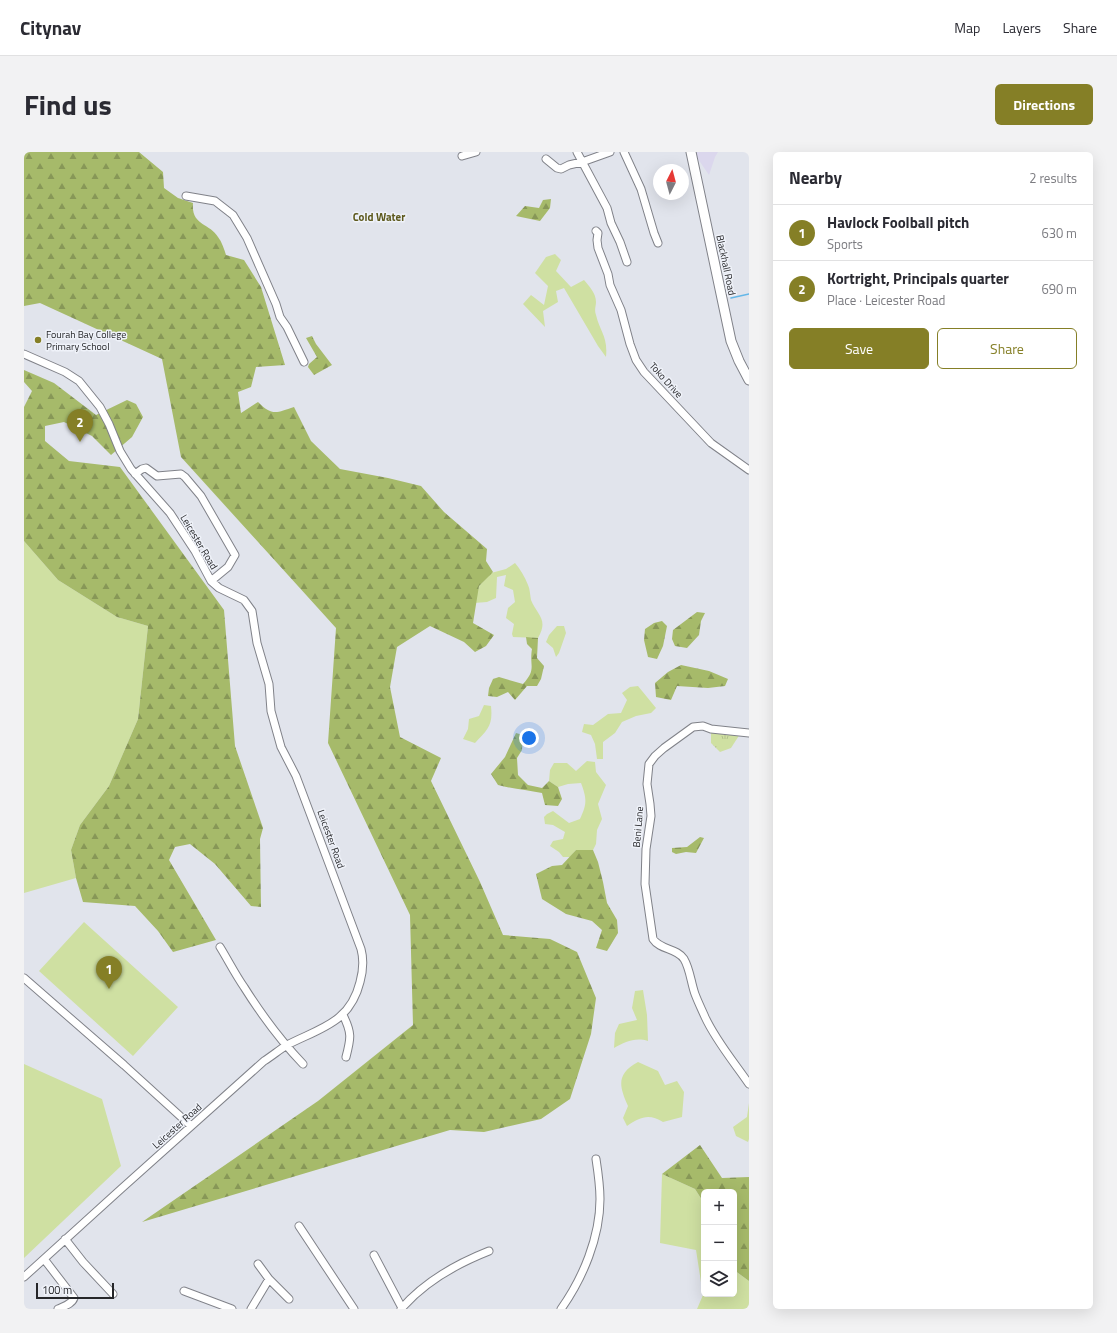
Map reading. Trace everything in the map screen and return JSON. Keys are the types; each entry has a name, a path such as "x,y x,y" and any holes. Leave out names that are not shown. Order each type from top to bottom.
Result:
{"main road":[{"name":"Blackhall Road","path":"691,152 731,341 738,361 749,380"}],"street":[{"path":"462,156 476,152"},
{"path":"577,152 607,208 611,223 627,262"},
{"path":"546,159 557,168 561,169 600,154 610,152"},
{"path":"624,152 641,189 658,243"},
{"path":"186,196 215,201 233,215 247,238 276,304 280,317 287,327 304,362"},
{"name":"Toko Drive","path":"596,231 598,233 596,240 599,252 608,274 610,285 621,310 626,332 636,360 644,372 711,442 749,470"},
{"name":"Leicester Road","path":"24,354 66,372 79,381 100,407 120,451 135,474 175,520 210,581 219,588 244,600 252,611 257,643 269,684 271,710 281,747 296,776 361,949 363,962 359,986 352,1003 343,1015 320,1029 286,1046 252,1071 24,1277"},
{"path":"135,474 146,468 157,476 181,474 201,496 235,555 228,567 210,581"},
{"name":"Beni Lane","path":"749,732 703,726 693,727 655,756 649,764 647,784 651,816 645,866 645,884 652,935 655,942 680,955 685,961 695,994 706,1019 715,1035 749,1084"},
{"path":"220,947 243,986 286,1046 303,1064"},
{"path":"24,978 124,1065 191,1126"},
{"path":"343,1015 350,1032 349,1046 346,1057"},
{"path":"561,1309 570,1296 587,1262 592,1242 600,1200 600,1187 596,1159"},
{"path":"299,1226 354,1309"},
{"path":"65,1240 113,1294"},
{"path":"374,1255 402,1309 420,1290 437,1276 490,1250"},
{"path":"44,1259 74,1298 69,1304 58,1309"},
{"path":"258,1264 269,1279 289,1299"},
{"path":"251,1309 269,1279"},
{"path":"184,1291 232,1309"}],"shaded area":[{"path":"690,152 718,152 709,175 696,156"}],"green space":[{"path":"26,152 139,152 163,172 164,188 178,198 193,203 195,216 198,220 215,232 221,241 226,255 244,260 261,287 285,365 256,367 251,387 238,392 241,413 258,402 267,410 274,412 283,411 294,407 311,441 340,469 421,486 444,512 487,549 486,561 493,572 479,586 473,623 494,635 486,646 475,652 464,642 430,626 397,647 390,687 400,737 441,758 431,781 480,882 503,935 550,939 577,952 596,998 591,1034 570,1099 541,1119 484,1132 450,1130 142,1222 318,1101 413,1025 410,915 328,743 336,628 181,457 162,359 40,303 24,306 24,155"},
{"path":"551,199 550,208 540,221 516,216 525,206 539,208 543,200"},
{"path":"555,254 561,260 556,271 571,287 584,280 594,293 596,299 595,313 605,339 606,357 564,288 556,291 558,302 543,311 545,327 523,304 531,295 544,305 548,286 535,273 546,257"},
{"path":"312,336 316,344 332,365 314,375 308,367 309,364 317,357 306,338"},
{"path":"24,370 54,383 96,415 127,400 136,404 143,417 132,437 111,455 92,436 64,422 45,426 45,441 69,461 120,467 224,610 235,746 263,828 260,839 261,907 251,906 215,864 190,844 175,847 169,860 216,940 173,952 158,931 135,906 83,902 76,878 71,850 80,825 109,786 138,719 148,626 117,617 58,580 24,541 24,407 32,391 24,382"},
{"path":"24,541 58,580 117,617 148,626 138,719 109,786 80,825 71,850 76,878 24,893"},
{"path":"515,563 521,570 529,588 533,605 541,618 542,626 538,638 513,637 512,634 514,624 506,618 508,608 515,602 513,590 504,586 506,575 497,577 496,598 487,602 474,603 479,586 491,573 506,569"},
{"path":"697,612 705,613 701,621 699,635 687,648 675,646 672,639 673,630"},
{"path":"662,621 667,626 663,646 657,659 648,657 644,640 645,629 654,623"},
{"path":"557,626 564,626 566,633 559,653 556,657 553,648 546,642 549,635"},
{"path":"526,637 538,638 537,658 544,666 541,679 537,686 527,686 515,700 508,692 497,697 488,696 489,688 493,679 499,677 523,684 530,675 532,667 532,649 527,644"},
{"path":"681,665 709,671 728,679 725,686 708,688 677,686 671,700 656,697 655,683 668,672"},
{"path":"638,686 656,708 651,713 636,716 622,722 615,733 603,742 603,759 597,759 595,744 591,735 582,732 584,724 593,725 608,714 621,713 627,700 622,693 630,687"},
{"path":"484,705 491,706 489,727 475,743 463,739 468,729 469,719 479,716"},
{"path":"711,729 742,731 731,748 720,752 711,743"},
{"path":"516,733 523,735 522,750 517,758 518,775 528,785 542,788 549,781 558,787 562,799 558,806 545,805 542,793 498,785 491,774 505,757"},
{"path":"587,761 595,762 596,772 606,785 598,804 602,819 597,830 596,844 593,850 576,850 570,857 563,857 559,852 550,846 553,841 563,839 565,832 553,825 545,824 544,817 553,811 569,823 580,819 585,805 585,797 581,783 568,784 558,787 549,781 550,770 554,763 567,763 576,771"},
{"path":"700,837 704,838 696,853 686,852 676,854 672,852 672,848 687,847"},
{"path":"576,850 593,850 598,862 607,903 617,920 618,933 607,951 596,948 602,930 592,921 566,914 542,899 536,874 552,866 562,865"},
{"path":"84,922 178,1007 133,1056 39,971"},
{"path":"643,990 647,1015 648,1041 634,1040 614,1048 615,1033 619,1024 637,1020 632,1008 635,991"},
{"path":"638,1062 658,1071 665,1085 677,1081 684,1092 682,1117 663,1122 658,1119 645,1117 636,1120 627,1126 623,1118 628,1106 621,1086 621,1081 626,1071"},
{"path":"24,1064 102,1099 121,1166 24,1258"},
{"path":"749,1103 748,1142 736,1136 733,1127 747,1117"},
{"path":"700,1145 722,1178 749,1177 749,1281 737,1272 737,1189 701,1189 701,1198 695,1189 662,1174"},
{"path":"662,1174 695,1189 701,1198 701,1282 696,1250 660,1243"},
{"path":"737,1272 749,1281 749,1309 697,1309 702,1297 737,1297"}],"waterway":[{"path":"731,298 749,294"}],"place":[{"name":"Fourah Bay College Primary School","path":"38,340"},
{"name":"Kortright, Principals quarter","path":"80,442"},
{"name":"Havlock Foolball pitch","path":"109,989"}],"district":[{"name":"Cold Water","path":"379,217"}]}
